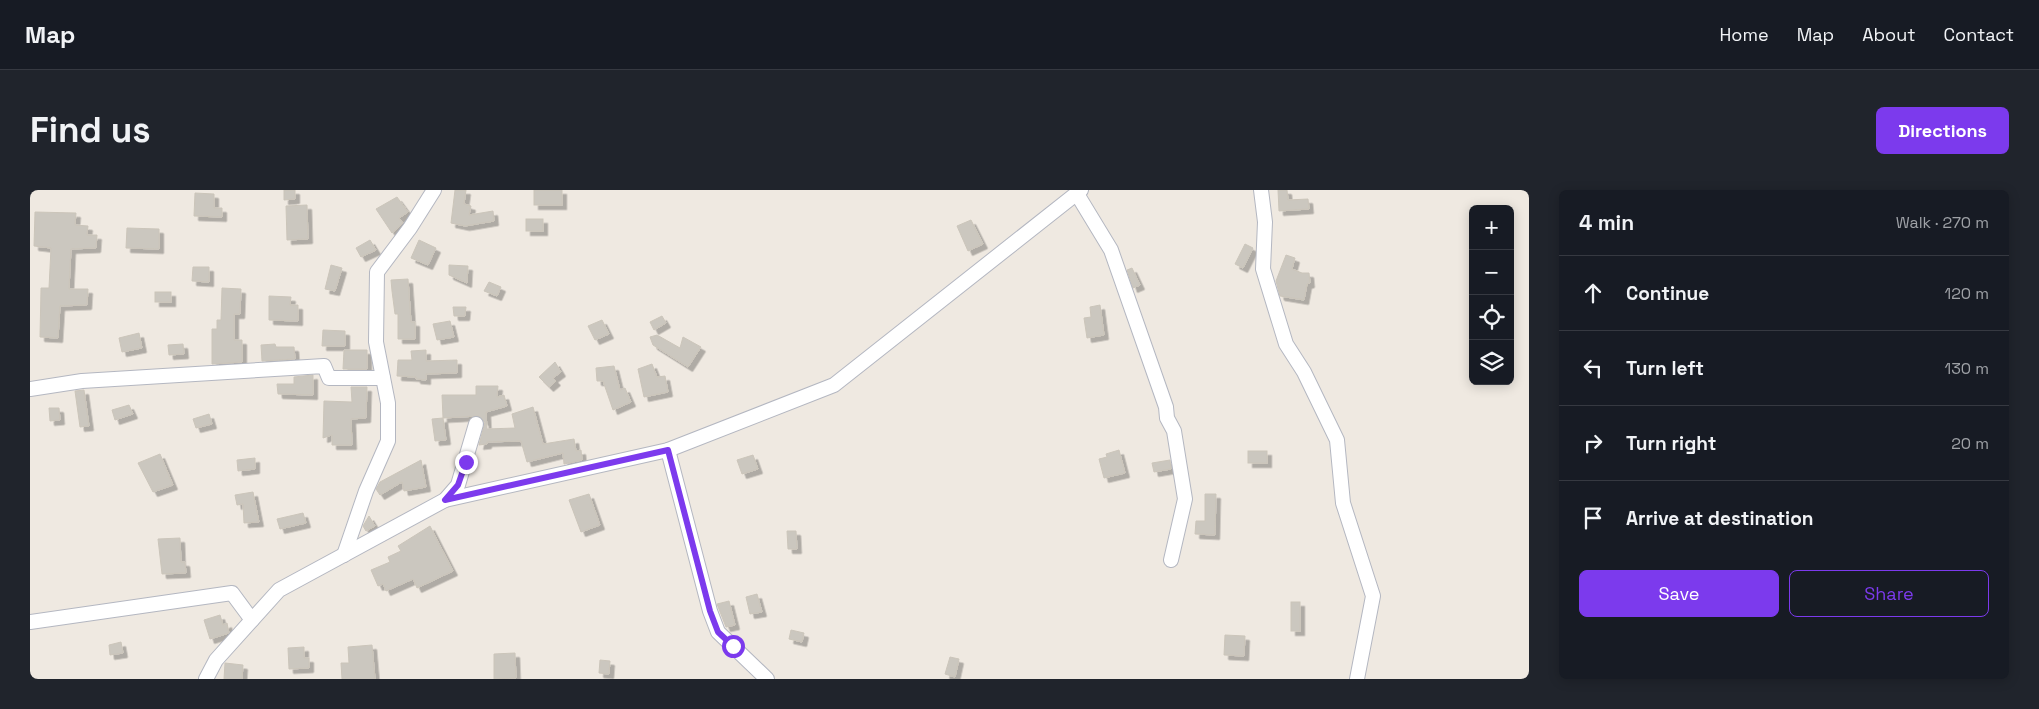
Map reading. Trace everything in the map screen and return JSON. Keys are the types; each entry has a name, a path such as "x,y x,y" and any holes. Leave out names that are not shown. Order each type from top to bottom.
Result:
{"street":[{"path":"344,555 366,490 388,441 388,403 376,342 377,272 410,228 434,190"},
{"path":"1261,190 1265,222 1264,269 1286,344 1304,372 1337,440 1343,503 1373,596 1357,679"},
{"path":"206,679 216,660 279,590 445,500 668,450 834,384 1079,192 1111,250 1166,407 1167,418 1174,431 1185,499 1171,560"},
{"path":"30,389 82,381 324,366 329,378 383,378"},
{"path":"445,500 458,485 476,424"},
{"path":"668,450 710,611 718,632 767,679"},
{"path":"30,622 232,593 252,620"}],"building":[{"path":"284,190 295,190 295,199 284,200"},
{"path":"455,190 466,190 464,204 471,206 469,215 493,211 494,221 465,226 451,223"},
{"path":"534,190 562,190 562,205 534,205"},
{"path":"1278,190 1287,190 1288,200 1308,199 1309,209 1279,211"},
{"path":"195,193 214,194 214,208 222,208 222,217 194,216"},
{"path":"397,197 408,212 399,218 403,223 392,233 376,209"},
{"path":"307,205 308,239 287,240 286,206"},
{"path":"35,212 76,213 75,225 88,226 87,235 97,235 96,248 71,249 69,289 88,289 87,305 60,306 58,338 40,337 41,288 49,288 51,248 34,246"},
{"path":"526,219 543,219 543,231 526,231"},
{"path":"971,220 983,244 968,251 957,226"},
{"path":"127,228 159,229 159,249 126,248"},
{"path":"370,240 376,250 361,257 356,248"},
{"path":"419,240 436,248 428,265 411,258"},
{"path":"1245,244 1253,248 1243,268 1235,264"},
{"path":"1286,255 1295,258 1292,269 1302,273 1309,273 1310,283 1307,284 1304,300 1280,296 1276,281"},
{"path":"331,265 342,268 335,291 325,289"},
{"path":"449,265 468,266 467,283 449,275"},
{"path":"193,267 209,267 209,282 192,281"},
{"path":"1132,268 1140,285 1133,288 1127,270"},
{"path":"408,279 411,322 415,322 415,339 398,339 398,314 395,314 391,280"},
{"path":"489,282 501,287 497,296 484,291"},
{"path":"222,288 241,289 240,314 234,314 234,340 242,340 242,362 212,364 212,329 217,329 217,320 221,320"},
{"path":"155,292 171,292 171,302 155,302"},
{"path":"269,296 291,297 290,305 298,305 298,321 269,320"},
{"path":"1100,305 1104,335 1087,338 1084,318 1091,317 1090,307"},
{"path":"453,307 466,307 465,316 454,316"},
{"path":"662,316 666,323 654,330 650,322"},
{"path":"602,320 609,334 595,340 588,326"},
{"path":"450,321 454,337 437,340 433,324"},
{"path":"323,330 345,331 345,346 322,346"},
{"path":"139,333 142,348 122,352 119,338"},
{"path":"657,335 680,348 683,337 701,347 688,367 653,345 650,337"},
{"path":"183,344 184,354 169,355 168,345"},
{"path":"275,344 276,347 294,347 295,359 262,361 261,345"},
{"path":"344,350 367,350 367,369 343,369"},
{"path":"426,350 426,361 457,360 457,373 426,374 426,380 416,379 416,377 397,376 398,360 412,360 411,351"},
{"path":"555,362 561,372 553,378 556,381 549,387 539,377"},
{"path":"652,364 657,377 665,376 668,392 644,397 638,369"},
{"path":"614,366 620,390 625,388 631,402 613,410 603,381 597,381 596,368"},
{"path":"313,375 313,395 278,394 277,384 294,384 294,377"},
{"path":"476,386 498,386 497,397 504,395 507,406 486,412 487,429 515,428 512,414 533,407 543,444 574,439 576,451 581,450 582,460 564,464 563,453 527,462 521,441 487,442 487,444 479,445 485,422 478,416 443,418 442,395 476,395"},
{"path":"351,387 367,387 366,418 351,419 352,445 332,445 332,435 323,438 324,401 352,402"},
{"path":"84,390 89,426 80,427 75,391"},
{"path":"129,405 133,414 115,420 112,410"},
{"path":"49,408 59,408 60,420 50,421"},
{"path":"209,414 212,424 196,428 193,419"},
{"path":"443,418 446,440 435,441 432,419"},
{"path":"1119,450 1125,473 1104,478 1099,459 1107,457 1106,454"},
{"path":"1248,451 1267,451 1267,463 1248,463"},
{"path":"160,454 173,485 153,492 138,463"},
{"path":"753,455 758,469 742,474 737,460"},
{"path":"255,458 255,469 238,471 237,460"},
{"path":"421,460 426,487 404,491 402,482 380,495 376,489 380,482"},
{"path":"1170,460 1171,469 1154,472 1152,463"},
{"path":"253,492 259,522 244,523 243,504 237,505 235,495"},
{"path":"589,494 600,525 581,532 569,500"},
{"path":"1205,494 1216,494 1215,535 1195,534 1196,521 1205,521"},
{"path":"303,513 306,523 280,529 277,519"},
{"path":"369,516 375,526 366,531 363,526"},
{"path":"430,526 453,571 417,588 413,579 386,591 383,584 378,586 371,570 390,562 388,557 401,551 398,546"},
{"path":"787,531 796,531 797,549 788,549"},
{"path":"180,538 181,562 185,562 186,573 162,574 158,539"},
{"path":"757,594 762,612 750,614 746,597"},
{"path":"729,601 735,625 726,627 717,604"},
{"path":"1291,602 1300,602 1300,631 1291,631"},
{"path":"220,615 223,625 227,623 229,633 210,639 204,620"},
{"path":"791,630 804,633 802,642 789,639"},
{"path":"1225,635 1245,636 1244,656 1224,655"},
{"path":"121,642 123,653 110,655 109,645"},
{"path":"372,645 375,679 342,679 341,663 349,663 348,647"},
{"path":"304,647 304,658 309,658 309,668 289,669 288,648"},
{"path":"515,653 516,678 494,679 494,654"},
{"path":"950,657 959,659 955,677 945,674"},
{"path":"600,660 610,661 609,674 599,673"},
{"path":"225,663 243,665 242,679 224,679"}],"route":[{"path":"466,462 458,485 445,500 668,450 710,611 718,632 733,646"}]}
